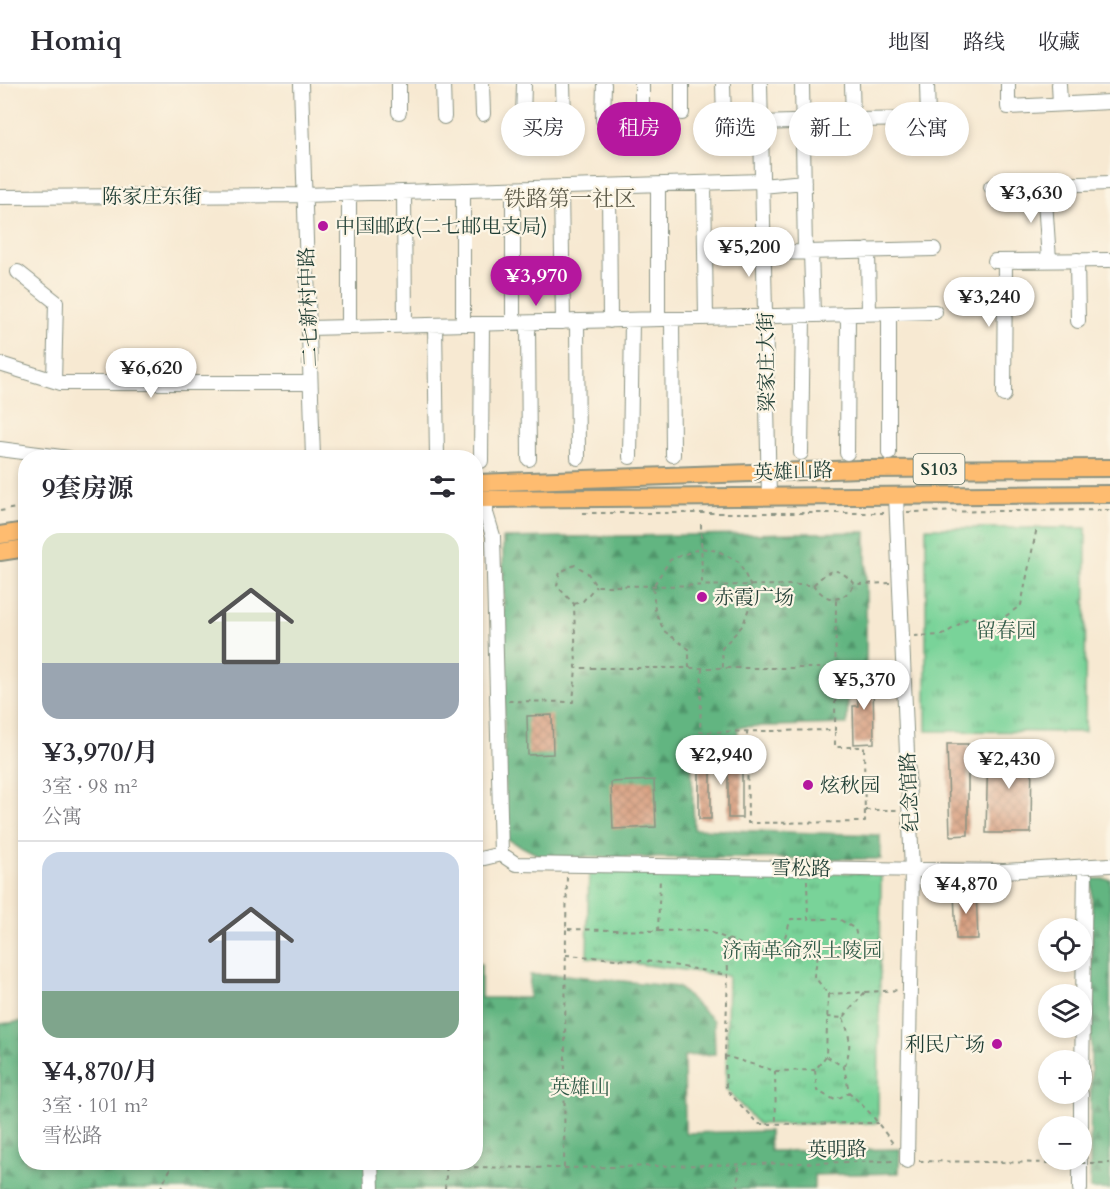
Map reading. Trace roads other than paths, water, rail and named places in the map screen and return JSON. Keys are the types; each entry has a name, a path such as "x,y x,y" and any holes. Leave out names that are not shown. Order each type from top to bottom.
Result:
{"main road":[{"name":"英雄山路","path":"483,483 768,472 1110,468"},
{"name":"英雄山路","path":"483,499 769,497 896,504 1110,494"},
{"path":"1,550 18,537"},
{"path":"1,550 18,549"}],"street":[{"name":"二七新村中路","path":"301,84 313,450"},
{"path":"399,84 399,112"},
{"path":"443,84 444,117"},
{"path":"482,84 483,114"},
{"path":"523,102 524,84"},
{"path":"563,84 564,102"},
{"path":"604,84 604,102"},
{"path":"642,84 642,102"},
{"path":"682,84 682,113"},
{"path":"723,84 724,102"},
{"name":"梁家庄大街","path":"760,84 760,102"},
{"path":"802,84 802,102"},
{"path":"852,84 852,102"},
{"path":"873,120 928,119 927,84"},
{"path":"1008,84 1008,107 1110,102"},
{"path":"1059,84 1060,105"},
{"name":"梁家庄大街","path":"762,156 769,497"},
{"path":"801,453 808,316 804,156"},
{"name":"陈家庄东街","path":"0,197 304,195 804,182"},
{"path":"704,183 706,318"},
{"path":"991,187 1110,183"},
{"path":"658,185 673,455"},
{"path":"1044,185 1049,260"},
{"path":"609,186 610,321"},
{"path":"561,188 563,322"},
{"path":"513,189 513,323"},
{"path":"463,190 463,324"},
{"path":"404,192 405,326"},
{"path":"349,327 350,194"},
{"path":"764,253 934,249"},
{"path":"868,250 869,314"},
{"path":"1077,260 1078,321"},
{"path":"1004,395 1000,261 1110,260"},
{"path":"18,272 56,302 54,381"},
{"path":"309,328 935,312"},
{"path":"889,314 889,453"},
{"path":"847,453 848,315"},
{"path":"630,456 632,320"},
{"path":"577,321 578,458"},
{"path":"528,323 529,459"},
{"path":"481,450 482,324"},
{"path":"435,325 437,450"},
{"path":"0,364 61,383 310,383"},
{"path":"0,449 18,451"},
{"name":"纪念馆路","path":"896,504 912,870 907,1161"},
{"path":"483,505 493,536 501,854 483,859"},
{"name":"雪松路","path":"501,854 516,864 567,863 661,867 1004,871 1110,865"},
{"path":"1082,1050 1085,866"},
{"path":"371,1170 372,1189"},
{"path":"1080,1170 1080,1189"}],"place":[{"name":"中国邮政(二七邮电支局)","path":"323,226"},
{"name":"赤霞广场","path":"702,597"},
{"name":"炫秋园","path":"808,785"},
{"name":"利民广场","path":"997,1044"}],"district":[{"name":"铁路第一社区","path":"570,198"}],"park label":[{"name":"留春园","path":"1006,630"},
{"name":"济南革命烈士陵园","path":"802,950"},
{"name":"英雄山","path":"580,1087"}]}
